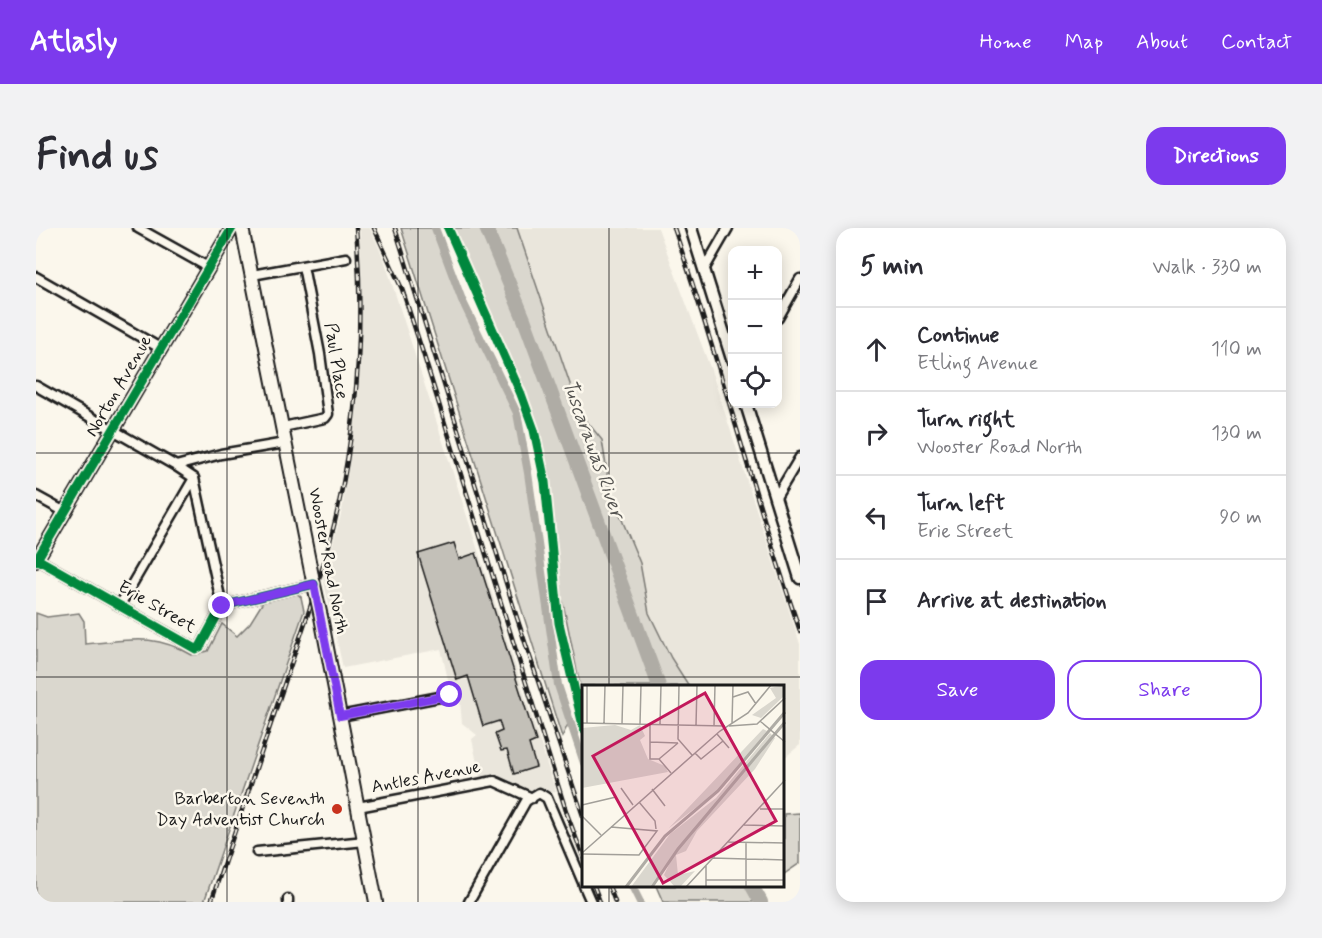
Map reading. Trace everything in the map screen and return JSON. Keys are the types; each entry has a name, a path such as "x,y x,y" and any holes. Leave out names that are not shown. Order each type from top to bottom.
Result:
{"main road":[{"name":"Norton Avenue","path":"37,560 232,228"},
{"name":"Wooster Road North","path":"242,228 376,902"}],"street":[{"path":"138,228 208,267"},
{"path":"691,228 731,354"},
{"path":"705,268 728,228"},
{"path":"252,275 346,258"},
{"name":"Paul Place","path":"283,427 325,418 328,414 320,354 303,266"},
{"path":"36,277 160,348"},
{"path":"782,310 800,279"},
{"path":"36,386 194,478 222,606"},
{"path":"747,408 800,578"},
{"path":"176,466 221,454 285,443"},
{"path":"775,499 800,458"},
{"path":"120,605 194,478"},
{"path":"36,496 64,512"},
{"name":"Erie Street","path":"37,560 196,649 200,647 222,606 312,582"},
{"path":"340,716 450,695"},
{"name":"Antles Avenue","path":"358,807 494,781 532,798"},
{"path":"469,902 526,801 539,793 547,798 582,880"},
{"path":"257,852 365,841"},
{"path":"585,887 591,902"}],"shaded area":[{"path":"360,228 370,228 384,259 556,792 533,795 496,775 480,778 472,739 477,735 462,723 459,690 449,684 441,649 343,668 323,578 342,511 359,390"},
{"path":"401,228 435,228 462,300 517,413 558,685 570,720 562,737"},
{"path":"452,228 517,228 570,384 575,407 602,440 610,491 640,563 649,613 671,658 688,685 582,685 582,695 562,598 542,444 528,398 482,300"},
{"path":"517,228 658,228 711,370 800,644 800,745 785,757 785,685 688,685 671,658 649,613 640,563 610,491 602,440 575,407 570,384"},
{"path":"291,589 301,597 304,611 204,902 36,902 36,613 47,617 79,613 84,621 85,644 127,640 152,641 164,643 192,655 208,651 222,624 237,636 250,623 268,594"},
{"path":"800,813 800,863 785,873 785,814"},
{"path":"656,887 746,887 754,902 663,902"}],"building":[{"path":"454,543 459,559 476,553 536,741 529,744 536,767 514,774 507,750 501,751 495,734 502,731 499,721 483,726 468,676 457,680 418,554"}],"waterway":[{"path":"435,228 462,300 517,413 528,473 558,685 582,757"},
{"name":"Tuscarawas River","path":"486,228 524,319 659,685"},
{"path":"632,887 640,902"},
{"name":"Tuscarawas River","path":"753,887 761,902"}],"railway":[{"path":"211,902 314,596 338,508 350,439 358,369 359,298 356,228"},
{"path":"374,228 402,289 567,814 582,854"},
{"path":"395,228 517,618 582,813"},
{"path":"674,228 800,631"},
{"path":"594,887 600,902"},
{"path":"609,887 615,902"}],"cycle path":[{"path":"36,561 232,228"},
{"path":"448,228 521,394 534,430 545,482 559,623 582,721"},
{"path":"37,559 196,649 200,647 222,606 314,584"}],"place":[{"name":"Barberton Seventh Day Adventist Church","path":"337,809"}],"route":[{"path":"222,606 314,584 340,716 450,695"}]}
